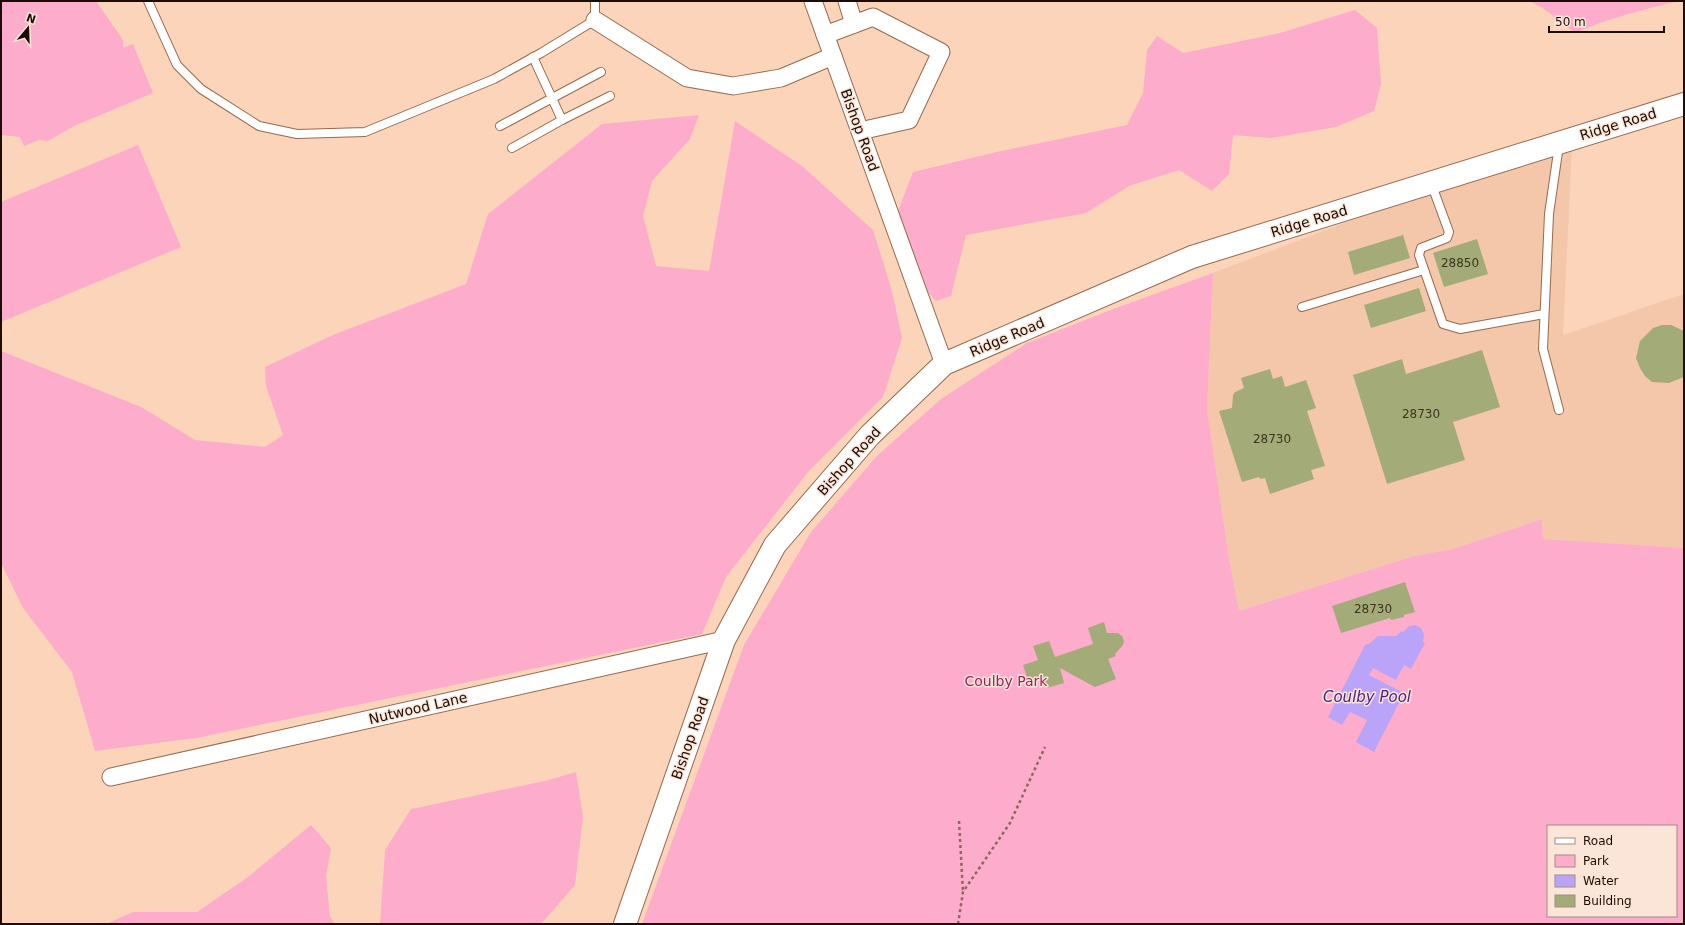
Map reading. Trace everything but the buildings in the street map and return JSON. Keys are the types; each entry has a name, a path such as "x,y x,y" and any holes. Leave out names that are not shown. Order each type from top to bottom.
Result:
{"main road":[{"name":"Ridge Road","path":"944,364 1192,257 1684,104"},
{"name":"Bishop Road","path":"625,924 724,640 776,545 870,435 944,364"}],"street":[{"name":"Bishop Road","path":"813,1 944,364"},
{"path":"847,1 854,24"},
{"path":"825,35 873,18 941,52 909,120 860,131"},
{"path":"595,20 687,78 733,86 781,78 833,56"},
{"name":"Nutwood Lane","path":"111,777 724,640"}],"lane":[{"path":"148,1 177,65 201,89 259,126 297,134 365,132 494,79 595,20 594,1"},
{"path":"533,57 562,120"},
{"path":"500,126 602,72"},
{"path":"512,148 562,120 610,96"},
{"path":"1559,143 1550,214 1543,349 1559,410"},
{"path":"1431,183 1449,232 1447,238 1421,248 1419,255 1443,324 1460,328 1544,314"},
{"path":"1302,307 1424,270"}],"path":[{"path":"963,892 1010,823 1045,747"},
{"path":"958,924 963,892 959,821"}],"shaded area":[{"path":"1572,146 1563,335 1684,294 1684,548 1543,539 1542,519 1453,549 1414,556 1239,611 1229,559 1207,410 1213,273 1420,194"}],"green space":[{"path":"3,1 96,1 123,40 123,48 133,44 153,93 74,126 48,141 39,140 24,146 20,137 2,135 1,3"},
{"path":"1530,1 1680,1 1627,14 1575,33 1544,9"},
{"path":"1355,10 1377,28 1381,84 1374,111 1336,127 1271,138 1233,135 1229,174 1212,191 1179,170 1129,186 1086,213 966,235 951,296 936,301 928,292 898,211 913,172 1001,151 1127,125 1143,93 1147,50 1157,36 1183,53 1280,33"},
{"path":"699,115 690,139 652,181 643,216 656,266 709,271 735,121 802,166 873,230 892,291 902,338 883,397 808,472 726,577 702,634 196,738 95,751 72,672 23,608 1,563 1,351 141,407 195,440 265,447 283,435 266,386 265,367 333,335 466,284 488,214 602,124"},
{"path":"138,145 181,247 1,322 1,202"},
{"name":"Coulby Park","path":"1213,273 1207,410 1229,559 1239,611 1414,556 1453,549 1542,519 1543,539 1684,548 1684,924 642,924 744,645 811,532 877,456 941,399 1027,343 1116,308"},
{"path":"576,772 583,816 575,885 541,924 380,924 385,850 411,809 545,781"},
{"path":"311,825 331,848 326,876 330,917 335,924 106,924 133,912 197,912 248,877"}],"water":[{"name":"Coulby Pool","path":"1415,625 1421,628 1424,635 1423,642 1425,643 1411,669 1404,665 1396,680 1373,668 1369,675 1404,693 1374,752 1356,742 1367,720 1350,712 1342,725 1328,717 1365,645 1369,644 1378,636 1396,636 1409,626"}]}
